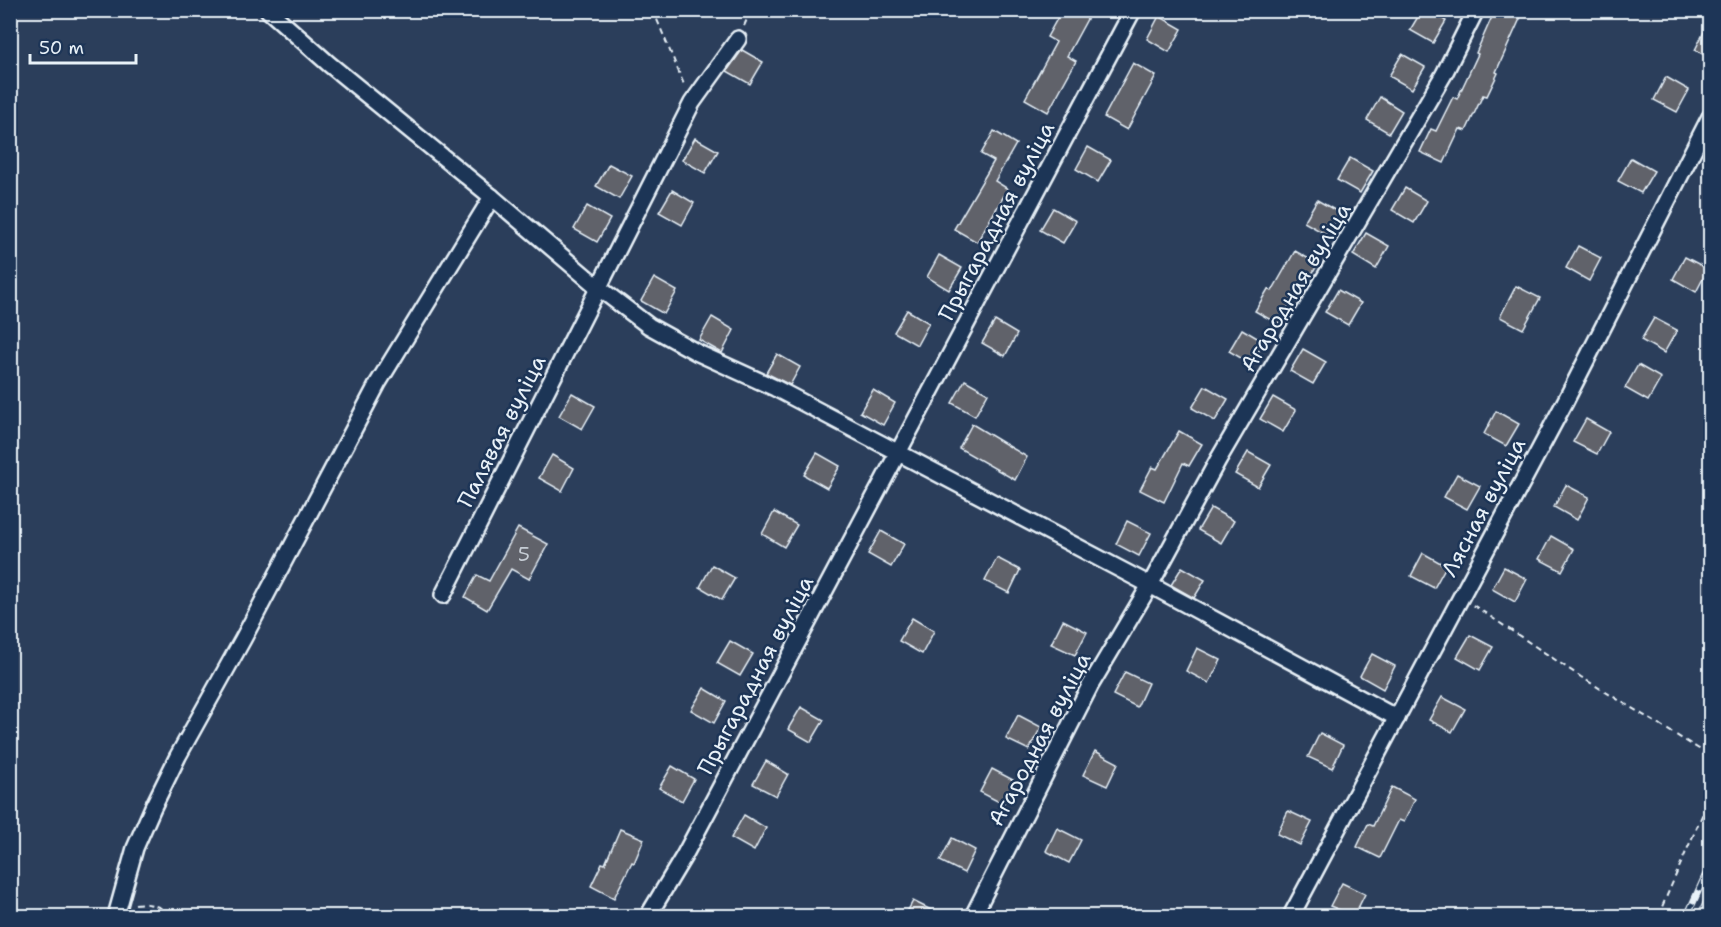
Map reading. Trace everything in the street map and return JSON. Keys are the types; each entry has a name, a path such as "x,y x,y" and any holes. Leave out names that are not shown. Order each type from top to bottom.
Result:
{"street":[{"path":"268,10 329,64 599,288 649,326 698,353 775,388 1397,718"},
{"name":"Прыгарадная вуліца","path":"648,916 684,856 1133,10"},
{"name":"Агародная вуліца","path":"973,916 1090,686 1150,585 1218,460 1444,74 1476,10"},
{"name":"Палявая вуліца","path":"443,595 692,104 738,39"},
{"name":"Лясная вуліца","path":"1291,916 1565,402 1710,117"},
{"path":"117,914 125,879 143,828 178,756 238,648 378,382 492,197"}],"path":[{"path":"653,10 692,104"},
{"path":"1461,597 1581,676 1700,749 1710,762"},
{"path":"1658,916 1710,797"},
{"path":"117,914 130,905 142,903 153,905 178,916"}],"building":[{"path":"1062,10 1092,10 1067,56 1076,61 1048,112 1025,99 1056,42 1047,37"},
{"path":"1422,10 1428,10 1446,21 1433,43 1410,30"},
{"path":"1495,10 1524,10 1487,96 1483,95 1466,131 1460,129 1444,163 1420,152 1431,129 1436,131 1453,97 1457,99"},
{"path":"1159,16 1182,29 1169,52 1147,39"},
{"path":"1710,20 1710,58 1695,50"},
{"path":"742,50 763,62 750,84 727,71"},
{"path":"1402,54 1425,67 1412,89 1389,76"},
{"path":"1133,63 1156,76 1127,130 1104,117"},
{"path":"1666,77 1689,90 1677,112 1654,100"},
{"path":"1380,97 1402,111 1389,133 1367,120"},
{"path":"994,131 1016,144 995,181 1008,189 977,242 954,229 994,161 981,154"},
{"path":"695,138 718,151 705,173 682,160"},
{"path":"1088,147 1111,160 1098,182 1076,169"},
{"path":"1350,158 1373,171 1360,193 1337,180"},
{"path":"1631,158 1654,171 1641,193 1618,181"},
{"path":"609,164 632,176 619,199 596,186"},
{"path":"1405,188 1427,201 1414,223 1392,210"},
{"path":"672,190 694,203 682,225 659,212"},
{"path":"1317,200 1340,213 1327,235 1304,222"},
{"path":"587,206 610,219 597,242 574,229"},
{"path":"1053,208 1076,221 1063,243 1040,230"},
{"path":"1366,233 1389,246 1376,269 1353,255"},
{"path":"1578,246 1601,258 1589,281 1566,268"},
{"path":"1295,251 1318,264 1305,286 1301,284 1278,324 1255,311 1268,289 1272,291"},
{"path":"939,255 962,268 949,290 927,277"},
{"path":"1685,257 1708,269 1696,292 1673,279"},
{"path":"654,278 677,291 664,314 641,301"},
{"path":"1516,286 1540,298 1523,329 1500,317"},
{"path":"1338,290 1361,303 1348,325 1325,312"},
{"path":"907,310 929,323 917,345 894,332"},
{"path":"712,317 734,330 722,353 699,340"},
{"path":"1654,318 1677,330 1664,353 1641,340"},
{"path":"995,321 1017,334 1005,356 982,343"},
{"path":"1242,329 1264,342 1251,364 1229,351"},
{"path":"1303,349 1326,362 1313,384 1290,371"},
{"path":"777,354 800,367 790,385 766,373"},
{"path":"1638,365 1661,378 1648,401 1625,388"},
{"path":"965,380 988,393 975,416 952,403"},
{"path":"1205,386 1228,399 1215,421 1192,408"},
{"path":"873,390 895,403 883,425 860,412"},
{"path":"572,393 595,406 582,429 559,416"},
{"path":"1273,397 1296,410 1283,432 1260,419"},
{"path":"1496,411 1519,424 1506,446 1484,434"},
{"path":"1586,419 1609,432 1597,454 1573,442"},
{"path":"972,424 1027,457 1015,480 959,448"},
{"path":"1179,431 1202,444 1189,466 1183,463 1164,502 1140,490 1152,467 1157,469"},
{"path":"1248,452 1271,465 1258,487 1235,474"},
{"path":"817,453 840,466 827,488 804,475"},
{"path":"552,455 574,468 562,491 539,478"},
{"path":"1457,474 1480,486 1467,509 1444,497"},
{"path":"1566,485 1589,497 1577,520 1554,507"},
{"path":"1211,508 1234,521 1221,543 1198,530"},
{"path":"774,512 797,525 784,547 762,534"},
{"path":"1127,521 1151,533 1139,556 1116,544"},
{"path":"518,528 548,544 529,579 511,569 487,610 465,597 477,575 489,581"},
{"path":"881,531 904,544 891,567 868,554"},
{"path":"1551,536 1574,549 1562,571 1539,559"},
{"path":"1423,553 1446,566 1434,588 1411,576"},
{"path":"997,558 1020,570 1009,593 985,581"},
{"path":"712,565 735,578 722,600 700,587"},
{"path":"1182,567 1205,580 1194,598 1171,585"},
{"path":"1504,567 1527,579 1515,602 1492,589"},
{"path":"912,618 934,631 922,654 899,641"},
{"path":"1063,620 1087,632 1075,655 1051,644"},
{"path":"1470,635 1493,647 1480,670 1457,657"},
{"path":"730,641 753,654 740,676 717,663"},
{"path":"1197,648 1221,660 1209,683 1186,671"},
{"path":"1372,654 1395,666 1383,689 1360,676"},
{"path":"1125,672 1148,683 1137,707 1113,695"},
{"path":"704,688 726,701 714,723 691,710"},
{"path":"1442,697 1465,709 1452,732 1429,720"},
{"path":"801,707 824,720 811,742 788,729"},
{"path":"1018,715 1041,727 1029,750 1006,739"},
{"path":"1320,733 1343,745 1332,768 1308,757"},
{"path":"1095,751 1118,763 1107,786 1083,775"},
{"path":"766,761 788,774 776,796 753,784"},
{"path":"672,766 694,779 682,801 659,788"},
{"path":"992,769 1015,781 1003,804 980,792"},
{"path":"1392,787 1415,799 1404,822 1399,820 1380,858 1357,847 1368,824 1373,826"},
{"path":"1288,811 1312,822 1300,845 1277,834"},
{"path":"744,815 766,828 754,851 731,838"},
{"path":"1057,828 1081,840 1069,863 1046,851"},
{"path":"620,829 644,839 634,863 632,862 614,898 591,886 602,863 605,864"},
{"path":"952,838 975,850 964,873 940,861"},
{"path":"1342,883 1365,894 1354,916 1330,906"},
{"path":"913,901 943,916 905,916"}],"railway":[{"path":"1687,916 1710,865"},
{"path":"1700,916 1710,895"}]}
